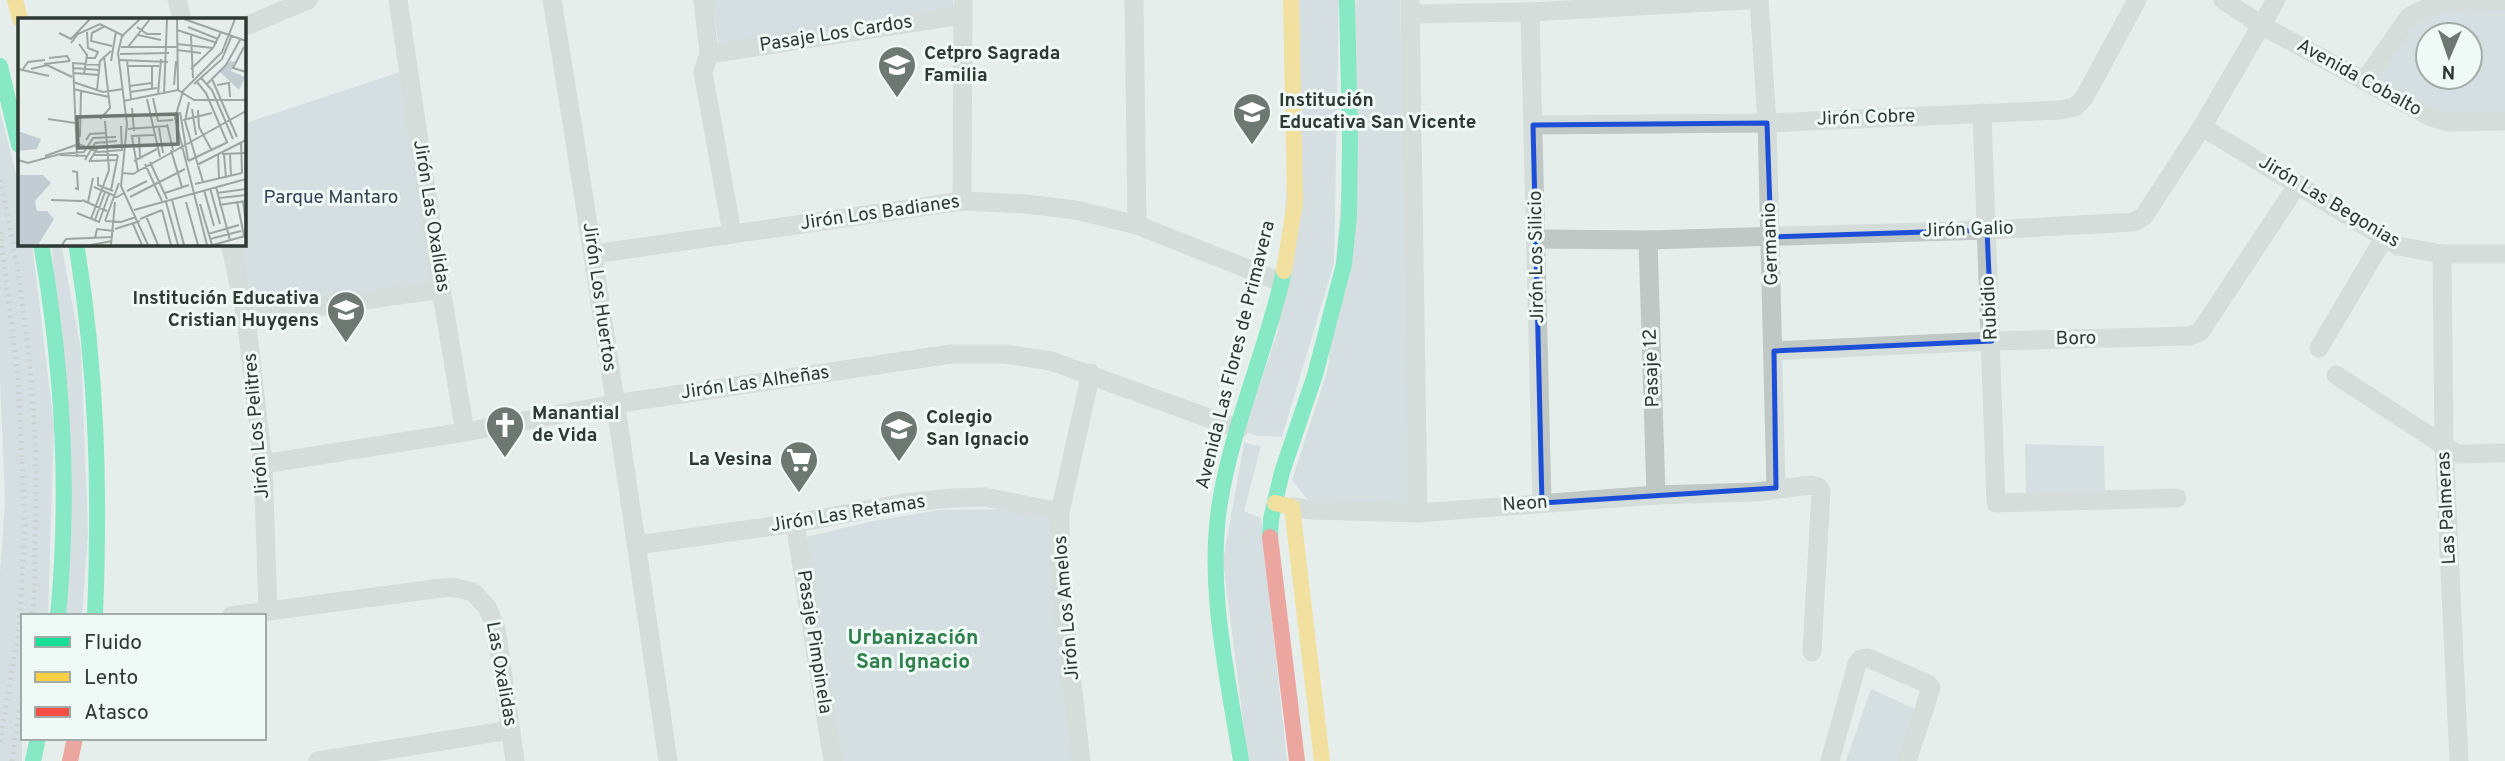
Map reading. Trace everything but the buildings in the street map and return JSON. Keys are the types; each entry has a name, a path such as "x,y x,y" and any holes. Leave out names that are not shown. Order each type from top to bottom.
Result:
{"main road":[{"path":"16,0 20,18"},
{"name":"Avenida Las Flores de Primavera","path":"1241,761 1220,606 1217,531 1225,477 1281,282 1292,234 1295,202 1291,0"},
{"path":"1322,761 1284,505 1282,472 1315,375 1344,264 1349,216 1350,139 1347,0"},
{"path":"0,66 18,141"},
{"path":"41,245 54,314 63,412 65,498 58,614"},
{"path":"76,245 93,349 98,415 99,491 95,614"},
{"path":"1284,505 1270,542 1297,761"},
{"path":"33,761 38,740"},
{"path":"70,761 75,740"}],"street":[{"path":"177,0 182,18"},
{"path":"245,26 308,0"},
{"name":"Jirón Las Oxalidas","path":"398,0 465,432"},
{"name":"Jirón Los Huertos","path":"552,0 594,254 668,761"},
{"path":"703,0 709,54 703,72 732,233"},
{"path":"1134,0 1137,225"},
{"path":"1418,513 1410,7 1530,12 1745,0"},
{"name":"Germanio","path":"1759,0 1767,122 1776,488"},
{"name":"Jirón Cobre","path":"1533,124 1767,122 2060,110 2074,107 2084,98 2137,0"},
{"name":"Avenida Cobalto","path":"2223,0 2261,25 2429,116 2446,122 2505,121"},
{"name":"Jirón Galio","path":"1537,239 1771,237 2134,222 2144,216 2202,127 2276,0"},
{"path":"2364,81 2409,17 2418,9 2435,3 2505,0"},
{"path":"961,201 962,7"},
{"name":"Pasaje Los Cardos","path":"709,54 962,7"},
{"name":"Jirón Los Silicio","path":"1530,12 1542,503"},
{"name":"Rubidio","path":"1982,113 1996,503 2177,498"},
{"name":"Jirón Las Begonias","path":"2202,127 2384,238 2411,249 2442,254 2505,254"},
{"name":"Boro","path":"1774,351 1992,341 2189,336 2200,331 2298,184"},
{"name":"Jirón Los Badianes","path":"594,254 961,201 1076,210 1137,225 1281,282"},
{"path":"2319,348 2384,238"},
{"name":"Pasaje 12","path":"1648,240 1656,495"},
{"name":"Jirón Los Pelitres","path":"230,245 246,317 263,464 268,611"},
{"name":"Las Palmeras","path":"2442,254 2444,446 2459,761"},
{"path":"246,317 441,289"},
{"name":"Jirón Las Alheñas","path":"263,464 465,432 614,404 951,354 1006,354 1051,361 1091,373 1239,429"},
{"name":"Jirón Los Amelos","path":"1081,761 1061,588 1060,512 1091,373"},
{"path":"2336,374 2457,454 2505,453"},
{"name":"Neon","path":"1284,505 1312,510 1418,513 1656,495 1755,492 1811,485 1821,491 1812,652"},
{"name":"Jirón Las Retamas","path":"637,545 795,523 904,503 985,497 1060,512"},
{"name":"Pasaje Pimpinela","path":"795,523 833,761"},
{"name":"Las Oxalidas","path":"268,611 452,587 473,592 487,607 496,628 515,761"},
{"path":"246,614 268,611"},
{"path":"1829,761 1857,664 1861,659 1868,658 1928,684 1931,688 1907,761"},
{"path":"318,761 367,757 511,730"}],"highlighted area":[{"path":"1767,123 1771,237 1987,230 1992,341 1774,351 1776,488 1542,503 1533,125"}],"green space":[{"path":"712,0 953,0 953,9 719,47"},
{"path":"1298,0 1339,0 1334,263 1282,437 1257,436 1244,431 1278,330"},
{"path":"1356,0 1400,0 1411,507 1309,501 1292,480 1328,368"},
{"path":"2505,8 2505,113 2445,114 2374,79 2414,26 2414,91 2484,91 2484,21 2418,21 2423,14"},
{"name":"Parque Mantaro","path":"400,72 433,281 253,308 239,245 245,245 245,123"},
{"path":"0,111 18,181 18,245 32,245 54,426 48,614 21,614 22,761 0,761 0,573 5,501 0,380"},
{"path":"52,245 61,245 81,349 88,532 82,614 65,614"},
{"path":"1244,443 1261,446 1244,511 1261,518 1287,761 1248,761 1223,561"},
{"path":"2025,444 2104,446 2105,493 2026,493"},
{"path":"1007,509 1046,515 1052,522 1072,761 840,761 806,537 873,521 939,510"},
{"path":"1871,689 1920,711 1902,761 1846,761"}],"railway":[{"path":"0,180 18,270 30,362 36,500 32,614"},
{"path":"0,232 18,376 25,525 19,629 0,742"},
{"path":"12,761 21,701"}],"traffic: fast":[{"path":"1270,537 1271,519 1282,472 1315,375 1344,264 1349,216 1350,139 1347,0"},
{"path":"0,66 18,141"},
{"path":"41,245 55,336 62,429 64,522 58,614"},
{"path":"76,245 93,382 97,475 95,614"},
{"path":"1241,761 1220,632 1216,534 1233,444 1284,271"},
{"path":"33,761 38,740"}],"traffic: slow":[{"path":"15,0 20,18"},
{"path":"1284,271 1295,202 1291,0"},
{"path":"1275,503 1292,507 1322,761"}],"traffic: jam":[{"path":"1270,537 1297,761"},
{"path":"70,761 75,740"}],"place":[{"name":"Cetpro Sagrada Familia","path":"897,99"},
{"name":"Institución Educativa San Vicente","path":"1252,146"},
{"name":"Institución Educativa Cristian Huygens","path":"346,344"},
{"name":"Manantial de Vida","path":"505,459"},
{"name":"Colegio San Ignacio","path":"899,463"},
{"name":"La Vesina","path":"799,494"}],"district":[{"name":"Urbanización San Ignacio","path":"913,650"}]}
